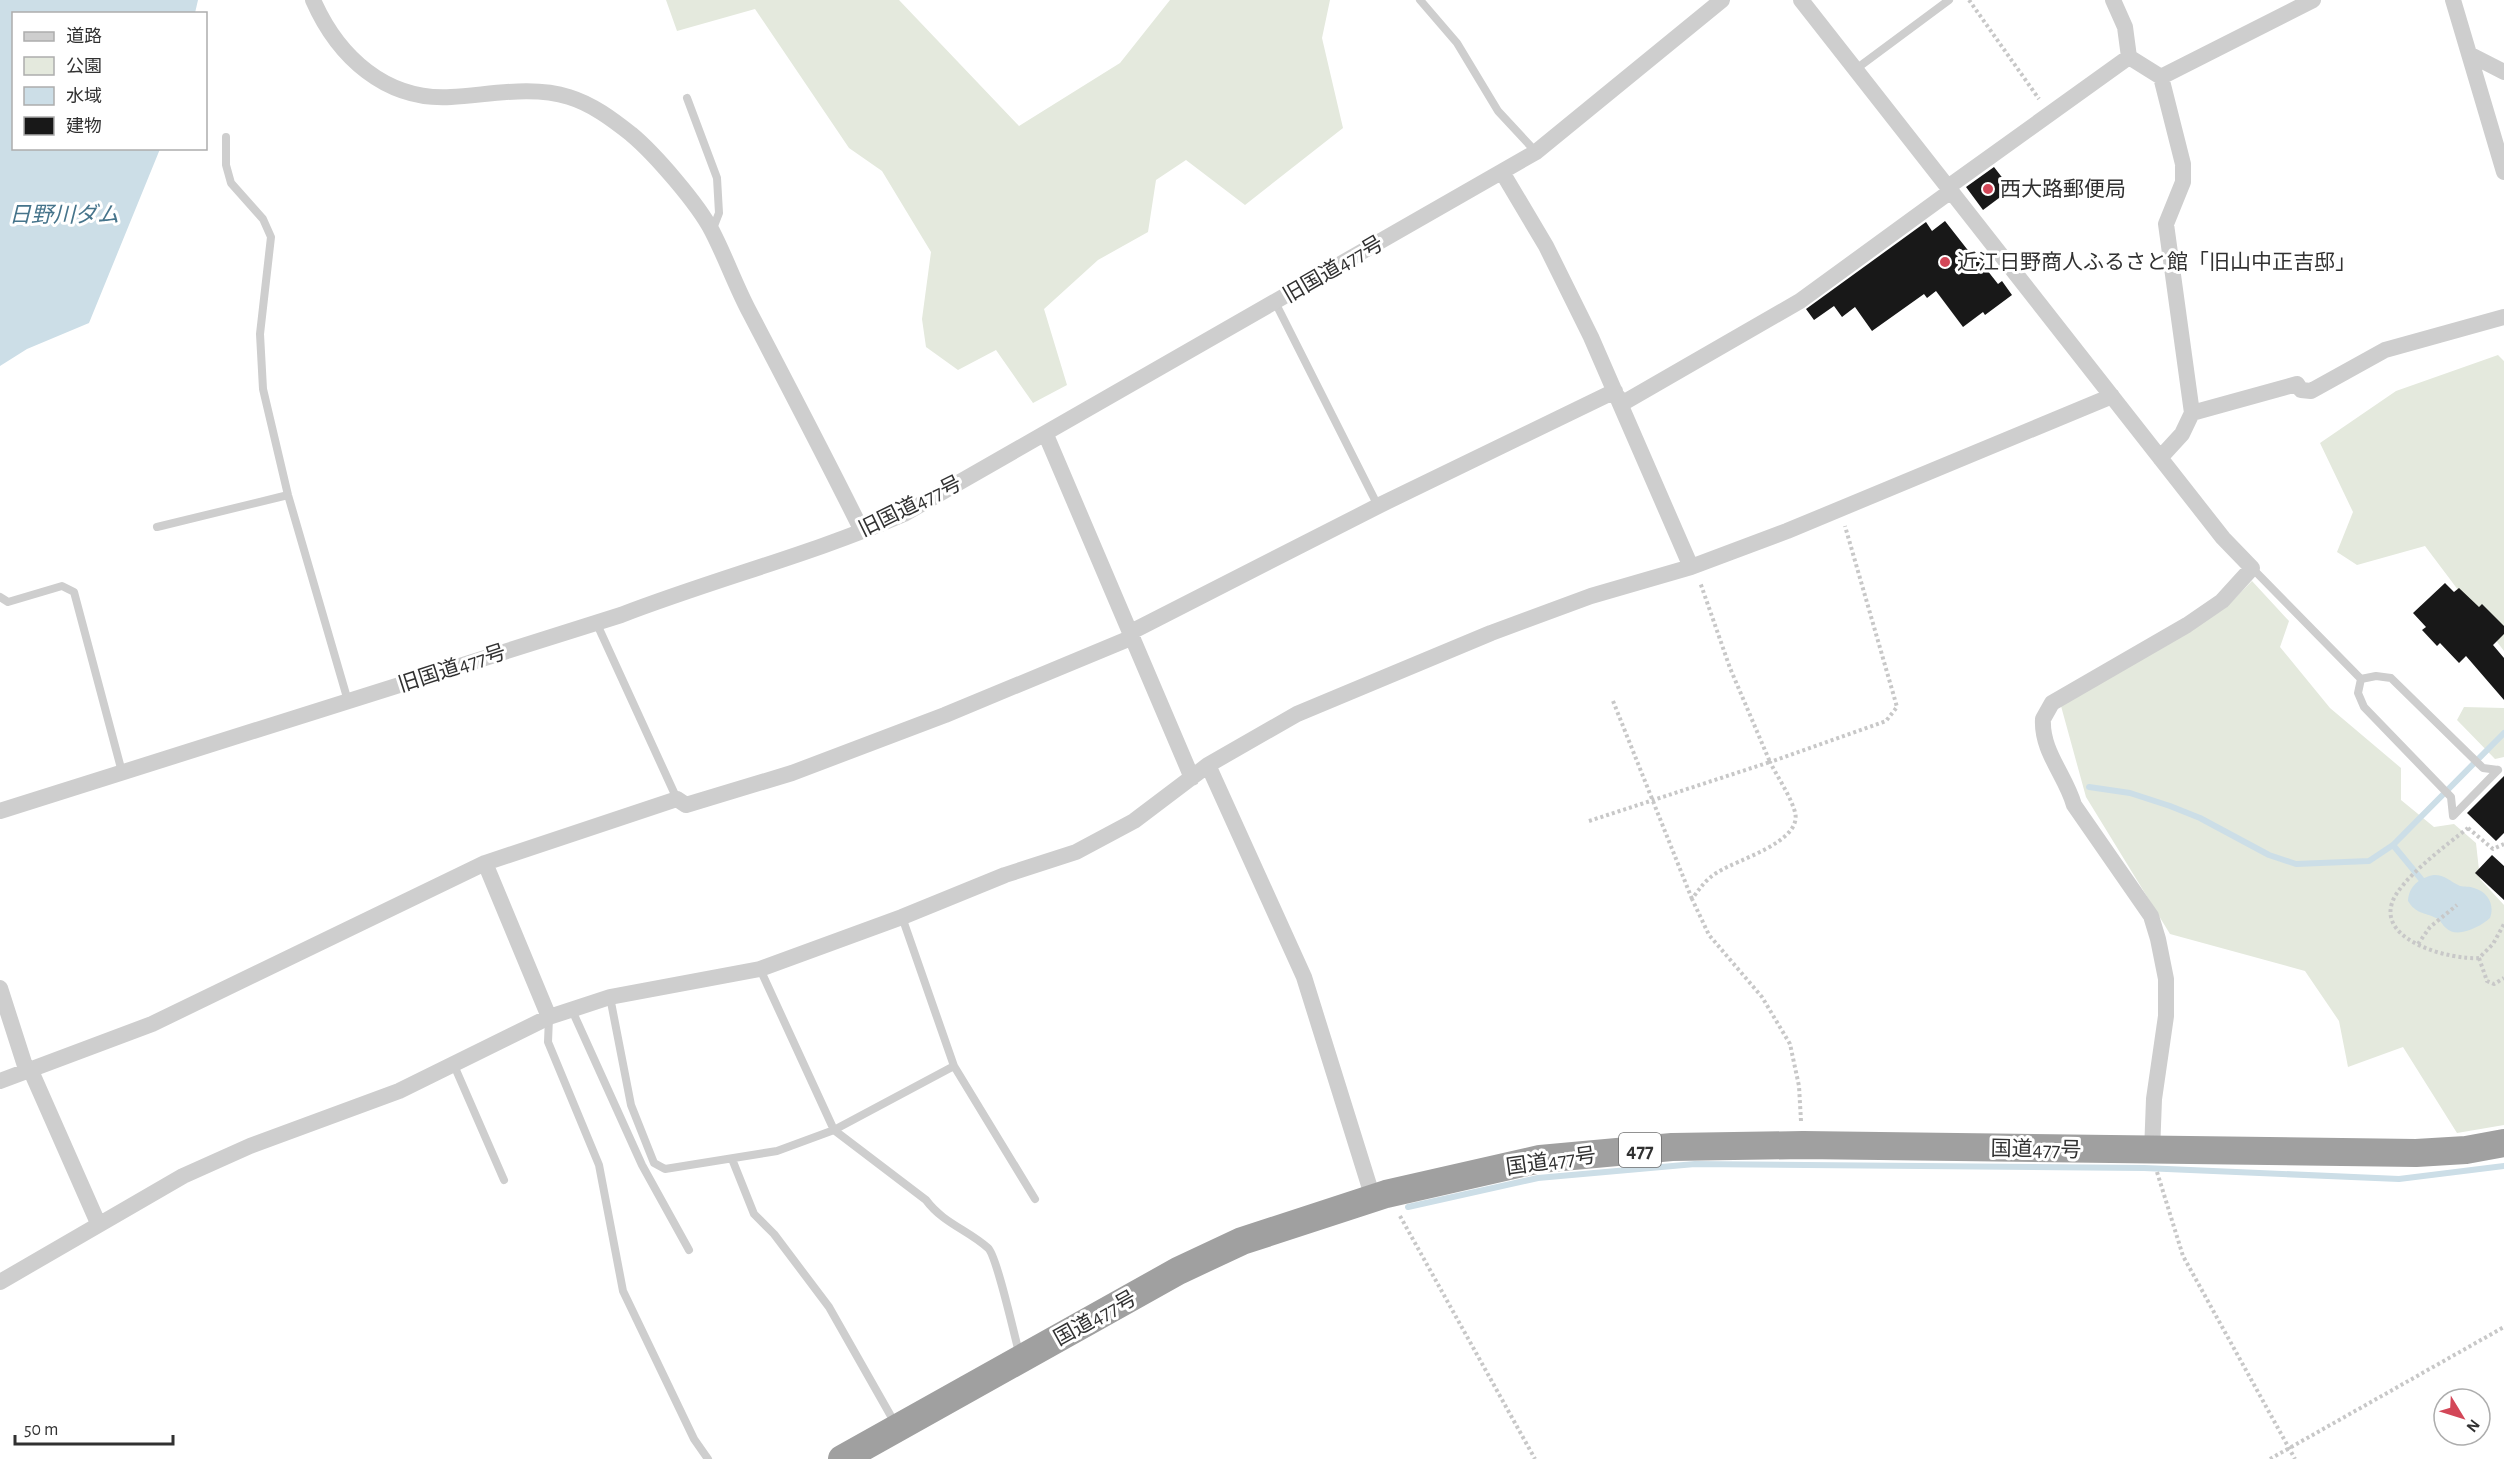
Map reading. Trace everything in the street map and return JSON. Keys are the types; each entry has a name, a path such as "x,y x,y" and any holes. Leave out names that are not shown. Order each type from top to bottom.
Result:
{"highway":[{"name":"国道477号","path":"842,1459 1178,1271 1242,1241 1379,1196 1540,1159 1672,1147 1803,1145 2152,1152 2416,1153 2466,1150 2504,1143"}],"street":[{"path":"313,0 328,30 350,59 374,77 408,93 429,97 541,92 567,96 610,118 656,159 698,207 712,231 743,300 862,531"},
{"name":"旧国道477号","path":"0,811 596,622 862,531 904,514 1046,435 1536,152 1722,0"},
{"path":"1801,0 2223,538 2252,568 2222,601 2177,631 2052,703 2043,719 2049,751 2074,805 2154,923 2166,979 2166,1016 2154,1099 2152,1152"},
{"path":"2113,0 2124,27 2129,57 2161,77 2183,164 2183,182 2166,224 2192,413 2182,434 2160,458"},
{"path":"2161,77 2313,0"},
{"path":"2453,0 2504,172"},
{"path":"2469,54 2504,72"},
{"path":"1616,394 1623,403 1800,301 2129,57"},
{"path":"1502,172 1546,246 1616,394 1693,566"},
{"path":"2192,413 2297,384 2301,390 2312,391 2385,350 2504,317"},
{"path":"0,1081 152,1024 485,863 677,799 687,805 792,773 945,715 1132,635 1378,506 1616,394"},
{"path":"0,1282 98,1223 183,1176 250,1146 399,1091 549,1017 610,997 760,969 902,917 1005,874 1076,852 1134,821 1208,765 1298,714 1491,633 1591,596 1693,566 1836,510 2112,396"},
{"path":"1046,435 1192,778"},
{"path":"1208,765 1304,977 1379,1196"},
{"path":"485,863 549,1017"},
{"path":"0,988 29,1072 98,1223"}],"lane":[{"path":"1419,0 1456,43 1498,111 1536,152"},
{"path":"1856,69 1949,0"},
{"path":"687,98 717,178 719,213 712,231"},
{"path":"226,137 226,165 231,183 263,219 271,237 260,334 263,389 288,495 348,701"},
{"path":"1275,302 1378,506"},
{"path":"157,527 288,495"},
{"path":"2252,568 2361,680"},
{"path":"0,597 8,602 62,586 74,592 122,772"},
{"path":"596,622 677,799"},
{"path":"2361,680 2376,676 2391,678 2483,768 2498,771 2453,816"},
{"path":"2361,680 2358,693 2364,707 2451,797 2453,816"},
{"path":"902,917 954,1066 1035,1199"},
{"path":"760,969 834,1130 926,1200 935,1213 950,1224 963,1229 991,1250 1021,1360"},
{"path":"610,997 631,1104 654,1162 665,1169 777,1151 834,1130 954,1066"},
{"path":"571,1008 642,1165 688,1250"},
{"path":"549,1017 548,1042 599,1166 623,1291 694,1439 708,1459"},
{"path":"453,1063 504,1180"},
{"path":"732,1159 754,1214 774,1234 829,1307 898,1428"}],"path":[{"path":"1969,0 2050,115"},
{"path":"1588,821 1770,762 1886,721 1897,707 1845,523 1836,510"},
{"path":"1692,899 1706,880 1720,870 1775,845 1794,824 1795,814 1730,668 1693,566"},
{"path":"1613,701 1692,899 1709,935 1762,997 1790,1044 1799,1086 1803,1145"},
{"path":"2453,816 2493,849 2504,844"},
{"path":"2468,828 2432,856 2392,903 2393,917 2399,931 2418,945 2456,958 2479,958 2493,944 2504,924"},
{"path":"2418,945 2430,927 2457,905"},
{"path":"2479,958 2487,981 2494,984 2504,978"},
{"path":"2152,1152 2170,1222 2183,1256 2295,1459"},
{"path":"1379,1196 1535,1459"},
{"path":"2270,1459 2504,1327"}],"green space":[{"path":"666,0 899,0 1019,126 1120,63 1170,0 1330,0 1322,38 1343,128 1245,205 1186,160 1156,180 1148,232 1098,260 1044,309 1067,385 1033,403 996,350 958,370 926,347 922,319 931,252 882,171 849,148 755,9 677,31"},
{"path":"2498,355 2504,361 2504,651 2425,546 2357,565 2337,552 2353,512 2320,443 2396,391"},
{"path":"2252,581 2289,621 2280,647 2330,708 2401,768 2401,800 2434,827 2454,824 2476,843 2480,879 2504,905 2504,1125 2457,1133 2403,1047 2348,1067 2339,1021 2305,971 2170,934 2086,797 2061,706 2226,607"},
{"path":"2464,707 2504,708 2504,757 2495,759 2457,720"}],"water":[{"name":"日野川ダム","path":"0,0 198,0 195,12 12,12 12,150 160,150 89,323 27,349 0,366"},
{"path":"2434,875 2445,877 2460,886 2472,887 2487,896 2492,908 2490,918 2475,928 2456,932 2446,928 2438,919 2414,908 2408,901 2410,891 2419,881"}],"building":[{"path":"1994,167 2011,189 1983,210 1966,187"},
{"path":"1945,221 1974,258 1976,256 1998,284 2002,281 2012,295 1985,315 1983,312 1963,327 1936,291 1927,298 1924,294 1872,331 1855,307 1842,317 1834,306 1814,320 1806,309 1926,222 1932,231"},
{"path":"2445,583 2454,592 2459,588 2479,607 2482,604 2504,626 2504,634 2493,645 2504,658 2504,700 2466,656 2459,663 2440,643 2437,646 2422,630 2426,627 2413,613"},
{"path":"2504,776 2504,833 2496,841 2467,813"},
{"path":"2492,855 2504,866 2504,900 2475,873"}],"waterway":[{"path":"2089,787 2130,793 2170,806 2200,818 2269,855 2296,864 2369,861 2393,845 2504,733"},
{"path":"2393,845 2421,879"},
{"path":"1408,1207 1538,1178 1695,1164 2144,1168 2399,1179 2504,1166"}],"place":[{"name":"西大路郵便局","path":"1988,189"},
{"name":"近江日野商人ふるさと館「旧山中正吉邸」","path":"1945,262"}]}
